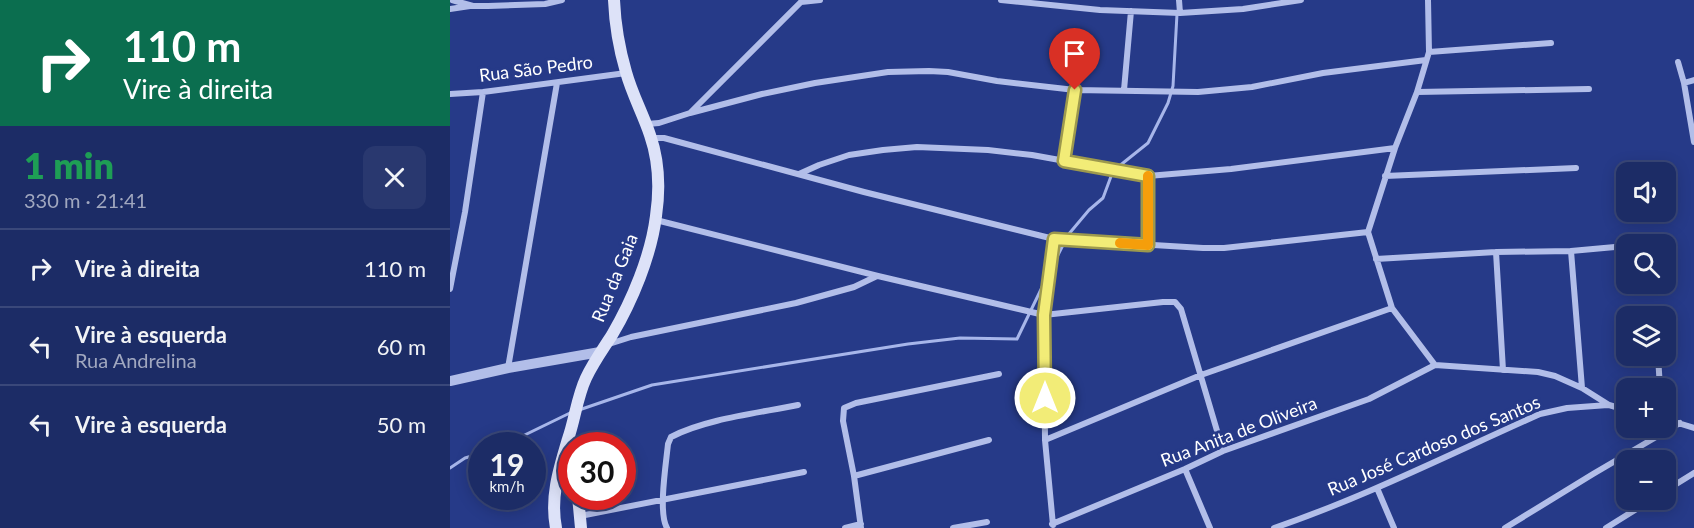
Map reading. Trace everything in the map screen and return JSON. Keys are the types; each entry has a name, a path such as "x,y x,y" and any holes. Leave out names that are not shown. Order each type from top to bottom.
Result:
{"main road":[{"name":"Rua da Gaia","path":"573,423 582,387 622,316 639,277 656,220 659,183 651,138 626,73 618,41 614,0"},
{"path":"573,423 573,432"},
{"path":"571,432 573,423"},
{"path":"556,528 554,489 558,481"}],"street":[{"path":"452,0 473,6"},
{"path":"450,9 544,4 562,0"},
{"path":"690,113 802,1 820,0"},
{"path":"1001,0 1100,10 1180,13 1243,9 1301,0"},
{"path":"1179,0 1180,13"},
{"path":"1428,0 1429,52 1417,92 1385,176 1368,232 1392,308 1436,365 1538,372 1555,376 1582,388 1608,405 1616,407"},
{"path":"1124,90 1131,11"},
{"path":"1429,52 1551,44"},
{"path":"646,124 659,123 762,94 814,83 902,71 948,72 997,81 1075,90 1198,92 1252,87 1323,74 1426,60"},
{"path":"1678,62 1694,142"},
{"name":"Rua São Pedro","path":"450,94 483,92 626,73"},
{"path":"1684,83 1694,80"},
{"path":"508,368 557,82"},
{"path":"1417,92 1589,89"},
{"path":"1064,161 1075,90"},
{"path":"450,289 465,212 483,92"},
{"path":"651,138 664,138 864,192 1054,239 1224,248 1368,232"},
{"path":"799,174 849,155 917,147 988,150 1148,176 1231,170 1395,148"},
{"path":"1385,176 1576,168"},
{"path":"1148,176 1148,245"},
{"path":"656,220 1044,315 1175,302 1181,309 1222,451"},
{"path":"1053,526 1045,440 1044,315 1054,239"},
{"path":"1376,259 1496,252 1571,251 1616,247"},
{"path":"1571,251 1582,388"},
{"path":"1496,252 1503,370"},
{"path":"450,381 603,349 632,337 795,303 854,287 878,276"},
{"path":"1045,440 1201,375 1392,308"},
{"name":"Rua Anita de Oliveira","path":"1053,526 1222,451 1369,399 1436,365"},
{"path":"845,528 861,526 843,421 844,408 856,403 999,374"},
{"path":"668,528 663,516 668,444 671,437 706,424 798,405"},
{"name":"Rua José Cardoso dos Santos","path":"1274,528 1377,488 1540,414 1567,408 1608,405"},
{"path":"1676,422 1694,428"},
{"path":"1505,528 1680,423"},
{"path":"854,476 988,440"},
{"path":"1185,469 1210,528"},
{"path":"581,522 664,500 804,472"},
{"path":"1676,484 1694,473"},
{"path":"1377,488 1394,528"},
{"path":"1606,528 1635,510"},
{"path":"954,528 987,522"}],"waterway":[{"path":"1053,265 1068,235 1089,210 1103,198 1113,171 1148,143 1168,103 1173,86 1177,14"},
{"path":"579,410 652,385 908,344 960,338 1017,339 1047,277"},
{"path":"531,432 572,412"},
{"path":"450,468 468,457"}],"slow traffic":[{"path":"1120,243 1148,245 1148,176"}],"route":[{"path":"1045,398 1044,315 1054,239 1148,245 1148,176 1064,161 1075,90"}]}
